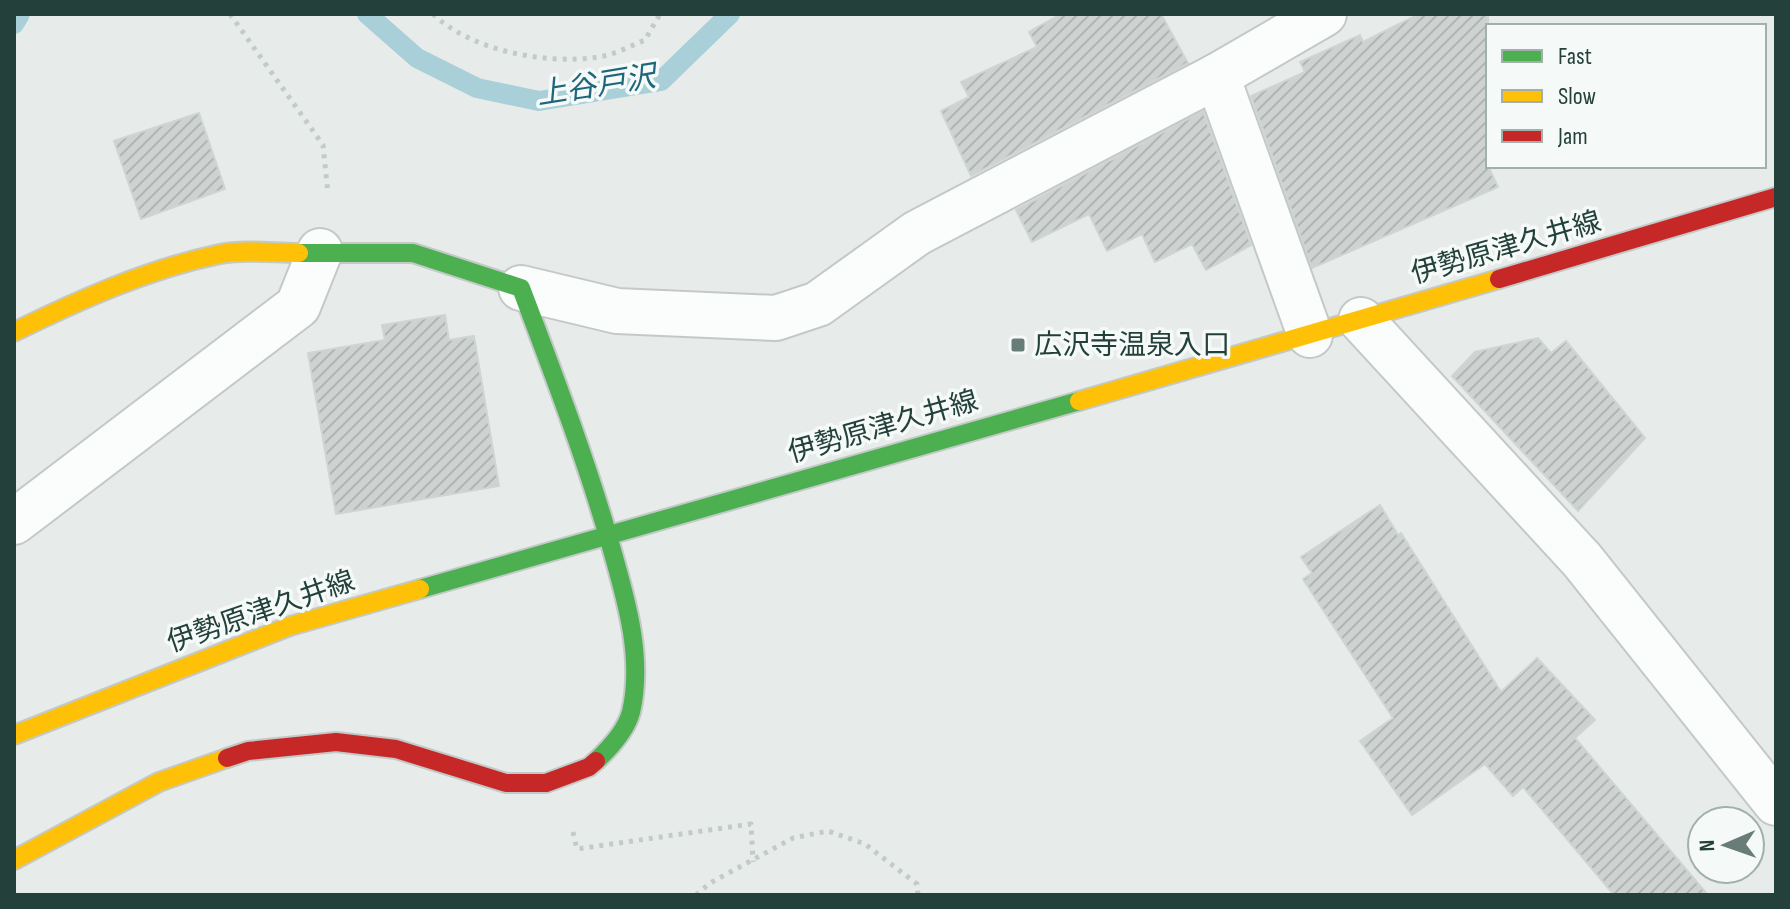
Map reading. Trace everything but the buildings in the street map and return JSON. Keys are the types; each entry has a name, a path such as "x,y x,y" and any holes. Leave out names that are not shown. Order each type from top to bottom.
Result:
{"main road":[{"name":"伊勢原津久井線","path":"14,735 290,626 1310,335 1776,197"},
{"path":"14,332 129,281 222,253 413,253 521,288 588,467 609,536 627,604 636,676 630,715 611,747 589,767 562,779 546,783 506,783 396,749 336,742 248,751 159,782 14,860"}],"street":[{"path":"521,288 617,311 776,318 818,304 917,233 1217,76 1324,14"},
{"path":"1217,76 1310,335"},
{"path":"14,522 298,306 327,251"},
{"path":"1361,320 1582,560 1776,803"}],"path":[{"path":"230,14 323,145 327,251"},
{"path":"433,14 441,22 483,44 547,60 600,57 645,40 660,14"},
{"path":"562,779 577,849 751,824 753,862"},
{"path":"696,895 710,883 793,838 828,831 865,844 917,884 918,895"}],"waterway":[{"name":"上谷戸沢","path":"14,24 20,14"},
{"name":"上谷戸沢","path":"367,14 417,58 477,88 539,101 661,81 730,14"}],"traffic: fast":[{"path":"299,253 413,253 521,288 590,478 631,626 635,669 631,712 612,745 596,761"},
{"path":"420,589 1079,401"}],"traffic: slow":[{"path":"14,332 114,287 193,260 239,252 299,253"},
{"path":"1079,401 1499,279"},
{"path":"14,735 290,626 420,589"},
{"path":"14,860 159,782 227,758"}],"traffic: jam":[{"path":"1499,279 1776,197"},
{"path":"227,758 248,751 336,742 396,749 506,783 546,783 589,767 596,761"}],"place":[{"name":"広沢寺温泉入口","path":"1018,345"}]}
